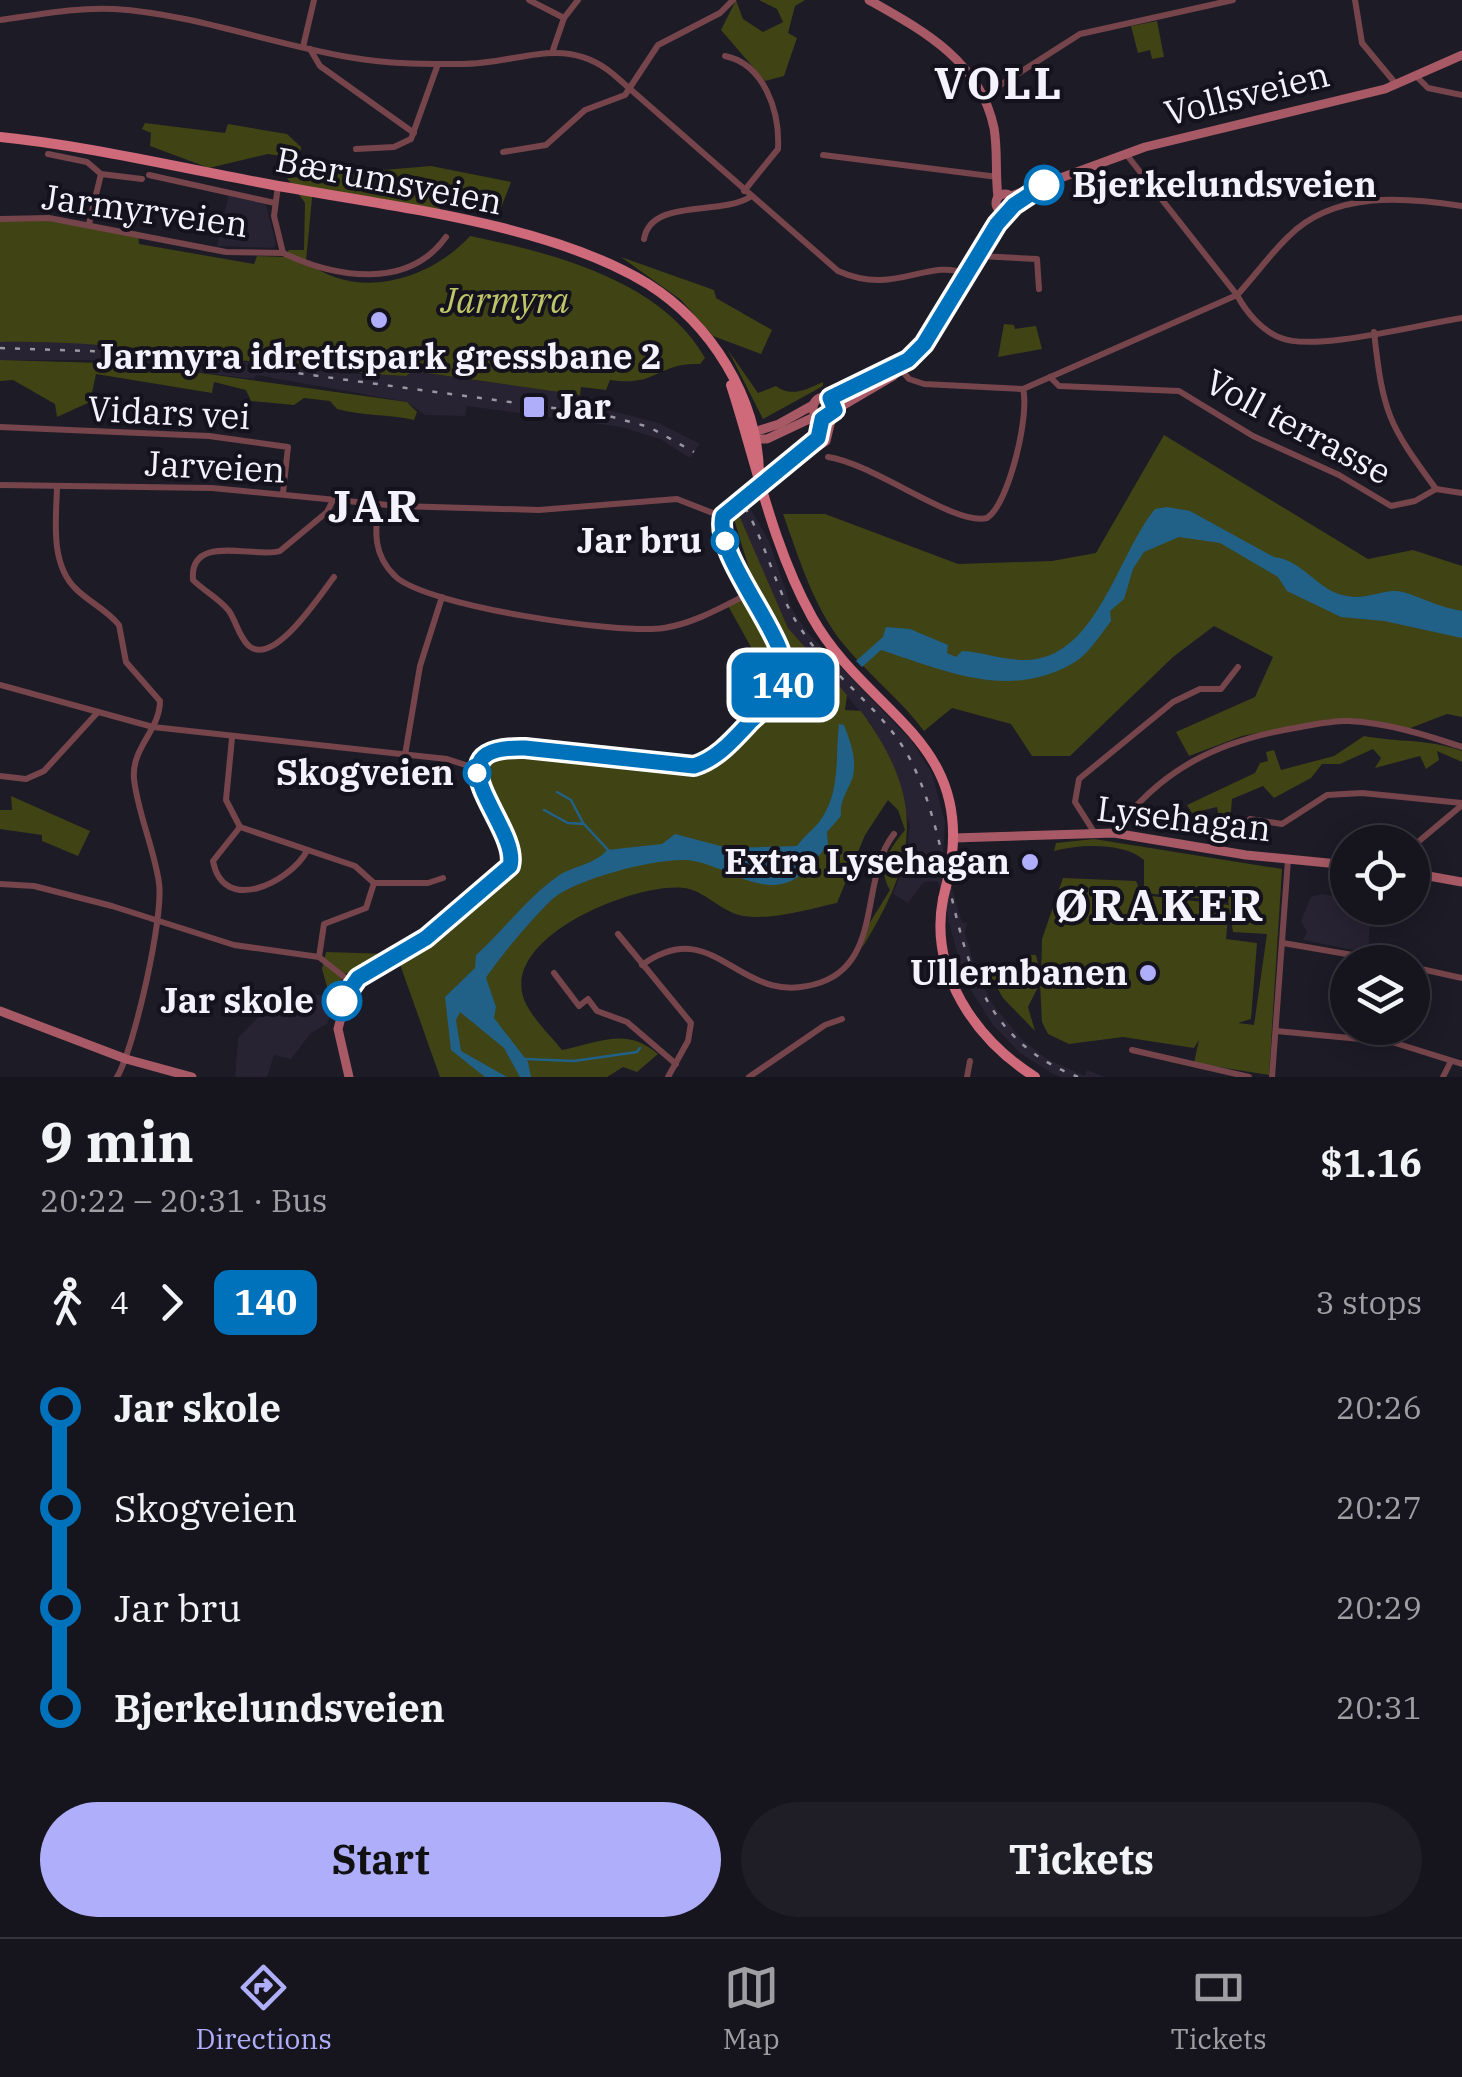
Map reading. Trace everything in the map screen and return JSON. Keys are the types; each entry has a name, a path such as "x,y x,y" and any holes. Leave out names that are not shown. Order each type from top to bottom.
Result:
{"main road":[{"path":"751,436 824,413 908,360 935,331 1006,202 997,175 994,131 983,96 966,70 944,46 869,0"},
{"name":"Vollsveien","path":"1006,202 1126,153 1396,85 1462,55"},
{"name":"Bærumsveien","path":"0,137 463,220 605,264 647,284 708,338 725,365 802,596 843,660 916,734 940,769 951,803 954,838"},
{"path":"349,1077 338,1021 341,1004 353,984 426,938 510,866 512,846 479,788 478,768 494,752 518,747 677,766 711,758 772,700 785,678 782,658 724,537 723,516 826,441 819,398 830,398 899,367"},
{"path":"824,413 830,398"},
{"name":"Lysehagan","path":"954,838 1114,833 1330,864"},
{"path":"954,838 943,899 942,949 956,992 994,1045 1035,1077"},
{"path":"1430,876 1462,882"},
{"path":"0,1011 126,1059 192,1077"}],"street":[{"path":"314,0 307,48 320,66 414,133"},
{"path":"529,0 564,18"},
{"path":"554,50 564,18 578,0"},
{"path":"503,152 546,145 585,110 632,90 658,45 720,13 732,0"},
{"path":"983,96 1080,34 1233,0"},
{"path":"1355,0 1362,43 1396,85"},
{"path":"0,20 94,4 184,19 369,60 483,64 554,50 589,57 632,90 824,262 857,280 882,283 948,271 965,278"},
{"path":"644,239 646,227 656,216 726,208 747,194 778,148 777,129 760,77 750,64 725,56"},
{"path":"356,149 406,143 414,133 438,64"},
{"path":"1417,78 1428,88 1462,95"},
{"path":"1126,153 1269,332 1292,342 1462,318"},
{"name":"Jarmyrveien","path":"48,154 88,162 100,174 146,177 275,203"},
{"path":"823,155 997,175"},
{"path":"89,224 100,174"},
{"name":"Jarmyrveien","path":"278,186 275,203 284,253"},
{"path":"899,367 909,379 924,384 1024,389 1237,295 1290,234 1323,212 1376,200 1462,206"},
{"name":"Jarmyrveien","path":"0,219 89,224 226,252 284,253 330,269 382,275 425,260 446,237"},
{"path":"979,253 989,260 1037,259 1039,290"},
{"path":"1374,332 1383,408 1397,435 1436,489"},
{"name":"Voll terrasse","path":"1050,378 1059,386 1179,391 1252,436 1338,475 1391,506 1406,504 1436,489 1462,492"},
{"path":"828,457 866,466 967,518 986,518 1001,506 1006,490 1026,404 1024,389"},
{"name":"Vidars vei","path":"0,427 209,436 288,447 282,493"},
{"name":"Jarveien","path":"0,485 282,493 378,504 539,510 677,499 723,516"},
{"path":"56,488 56,539 63,570 76,589 119,625 126,662 160,700 154,727 138,756 134,778 159,878 158,918 126,1059 117,1077"},
{"path":"333,500 327,512 280,551 226,548 200,559 192,571 193,580 224,605 244,640 260,651 267,651 284,637 334,577"},
{"path":"378,504 376,540 383,562 403,583 442,596 637,631 690,621 750,593"},
{"path":"405,755 420,666 442,596"},
{"path":"1094,832 1074,802 1080,779 1173,702 1200,689 1221,689 1238,667"},
{"path":"0,685 154,727 462,762 478,768"},
{"path":"0,776 26,780 44,771 98,712"},
{"path":"1114,833 1146,792 1181,765 1267,733 1349,721 1406,730 1462,747"},
{"path":"232,738 226,800 240,827 355,866 374,882 428,883 442,878"},
{"path":"1250,818 1282,824 1326,795 1362,793 1462,804"},
{"path":"1430,832 1462,804"},
{"path":"240,827 214,861 217,874 232,885 269,887 290,872 307,851"},
{"path":"642,965 668,950 692,946 768,984 807,986 830,979 846,968 860,942 881,856 894,834"},
{"path":"1272,1077 1288,860"},
{"path":"319,957 324,924 366,908 374,882"},
{"path":"0,884 34,886 158,918 234,945 319,957 353,984"},
{"path":"618,934 691,1023 688,1041 668,1077"},
{"path":"1283,943 1330,951"},
{"path":"1430,971 1462,978"},
{"path":"554,972 579,1006 588,999 597,1011 627,1022 676,1064"},
{"path":"749,1077 825,1025 842,1019"},
{"path":"1276,1031 1392,1042 1462,1064"},
{"path":"1132,1050 1249,1077"},
{"path":"967,1077 970,1061"},
{"path":"1444,1077 1451,1061"}],"shaded area":[{"path":"229,193 266,205 276,244 273,248 217,246"},
{"path":"69,341 337,373 406,376 413,371 605,399 604,409 659,423 700,444 690,458 660,439 621,427 467,406 465,416 425,415 407,402 256,375 254,379 97,360 0,360 0,342"},
{"path":"741,492 769,541 792,609 808,633 911,740 932,773 945,822 943,857 962,923 967,922 965,933 973,961 991,1002 1020,1038 1047,1059 1085,1076 1087,1070 1105,1077 1060,1077 1053,1074 1020,1053 993,1025 964,979 938,881 924,882 908,903 893,894 905,863 910,824 870,723 788,628 729,500"},
{"path":"1330,895 1330,925 1370,925 1369,945 1330,945 1303,940 1307,932 1301,921 1311,897"},
{"path":"273,990 328,996 332,1011 327,1024 311,1033 291,1059 274,1055 267,1077 235,1077 238,1038 271,1004"}],"green space":[{"path":"736,0 743,19 763,32 783,22 777,9 759,0 805,0 795,6 788,33 797,38 784,76 765,81 721,30"},
{"path":"1157,21 1164,57 1152,59 1150,50 1138,53 1131,26"},
{"path":"145,123 225,133 228,124 287,134 301,147 300,159 268,154 209,168 150,146 151,133 142,129"},
{"name":"Jarmyra","path":"431,166 511,182 501,208 445,184 439,211 313,188 306,261 326,274 369,283 414,274 435,264 470,236 535,251 602,274 633,290 686,331 705,358 700,364 686,364 638,380 610,380 606,390 581,387 580,395 413,371 406,376 355,373 102,345 0,342 0,219 27,218 138,232 139,244 254,264 257,256 284,257 289,250 304,250 305,203 287,178"},
{"path":"621,257 714,290 716,298 772,330 761,354 713,336 681,300"},
{"path":"1004,324 1014,325 1015,329 1036,326 1042,349 998,357"},
{"path":"728,350 758,393 776,386 793,392 823,382 823,386 763,419"},
{"path":"0,360 137,364 407,402 417,412 414,420 337,409 330,401 304,398 294,405 251,401 246,390 214,382 212,393 96,374 90,402 57,417 55,404 13,380 0,381"},
{"path":"1164,435 1368,559 1413,550 1462,566 1462,717 1447,714 1408,729 1332,719 1242,736 1189,756 1176,732 1255,697 1273,657 1214,626 1173,657 1070,756 1032,756 1011,724 952,708 924,731 834,632 808,583 783,514 825,514 958,564 1052,561 1096,553"},
{"path":"738,513 788,628 847,695 845,710 861,711 896,773 905,801 907,829 895,886 881,916 862,948 869,924 890,890 884,873 887,858 905,830 898,810 888,800 865,835 837,903 788,914 750,917 691,890 663,889 635,894 576,918 531,956 522,978 525,1002 562,1050 613,1039 635,1041 658,1054 637,1072 623,1067 607,1077 440,1077 397,956 499,878 512,856 478,769 496,755 522,749 654,764 684,765 710,759 735,739 777,694 727,604 756,591 733,516"},
{"path":"1364,736 1449,747 1462,751 1462,762 1437,751 1439,760 1426,769 1420,756 1375,768 1381,758 1373,749 1340,764 1322,764 1311,778 1274,798 1263,786 1232,799 1229,833 1220,823 1217,807 1192,813 1187,805 1255,773 1260,763 1268,761 1266,752 1274,750 1281,770 1334,756"},
{"path":"11,796 90,831 78,856 42,841 42,835 0,829 0,810 12,810"},
{"name":"Ullernbanen","path":"1094,839 1282,869 1269,1075 1194,1063 1199,1040 1194,1048 1123,1037 1069,1044 1048,1034 1042,1022 1040,983 1028,1007 1035,1031 1003,998 984,964 994,965 1003,980 1029,955 1036,955 1041,977 1042,939 1063,878 1136,881 1142,895 1229,905 1228,901 1144,893 1144,860 1135,854 1101,846 1054,851 1056,843","holes":["1229,907 1233,932 1267,934 1254,1025 1238,1023 1251,1019 1257,943 1226,939"]},
{"path":"326,952 390,954 354,975 346,973 330,997 322,969"}],"water":[{"path":"1155,509 1190,511 1274,557 1293,563 1324,587 1342,595 1360,597 1396,591 1462,611 1462,638 1384,621 1341,617 1287,591 1278,577 1220,543 1179,537 1144,552 1133,569 1124,599 1110,611 1111,621 1099,637 1075,662 1051,674 1026,680 978,678 881,650 862,667 856,661 883,637 886,627 910,629 948,645 947,653 956,657 962,651 1016,660 1049,656 1070,643 1087,625 1141,529"},
{"path":"839,724 844,725 852,750 853,776 841,816 827,832 828,845 802,874 782,884 760,884 694,861 663,861 567,890 539,912 486,978 496,1007 494,1018 528,1062 531,1077 520,1077 504,1048 460,1012 456,1020 461,1051 507,1077 485,1077 451,1050 445,997 475,968 476,955 558,876 607,850 662,844 675,834 728,848 797,846 827,810 836,774"}],"waterway":[{"path":"557,792 571,800 583,823"},
{"path":"544,810 568,823 584,824 608,850"},
{"path":"526,1059 574,1061 637,1052 640,1048"}],"railway":[{"path":"0,348 149,353 605,415 649,427 694,452"},
{"path":"737,495 803,632 888,726 911,761 928,804 978,983 1000,1020 1033,1052 1078,1077"}],"bus line":[{"name":"140","path":"342,1001 358,978 426,938 510,866 509,839 478,782 478,768 487,756 504,749 525,748 694,766 718,753 778,694 786,669 727,545 721,527 723,516 795,461 818,438 822,419 834,414 830,398 908,360 924,344 944,317 997,224 1014,205 1044,185"}],"place":[{"name":"Bjerkelundsveien","path":"1044,185"},
{"name":"Jarmyra idrettspark gressbane 2","path":"379,320"},
{"name":"Jar","path":"534,407"},
{"name":"Jar bru","path":"725,541"},
{"name":"Skogveien","path":"477,773"},
{"name":"Extra Lysehagan","path":"1030,862"},
{"name":"Ullernbanen","path":"1148,973"},
{"name":"Jar skole","path":"342,1001"}],"district":[{"name":"VOLL","path":"999,83"},
{"name":"JAR","path":"375,506"},
{"name":"ØRAKER","path":"1160,905"}]}
